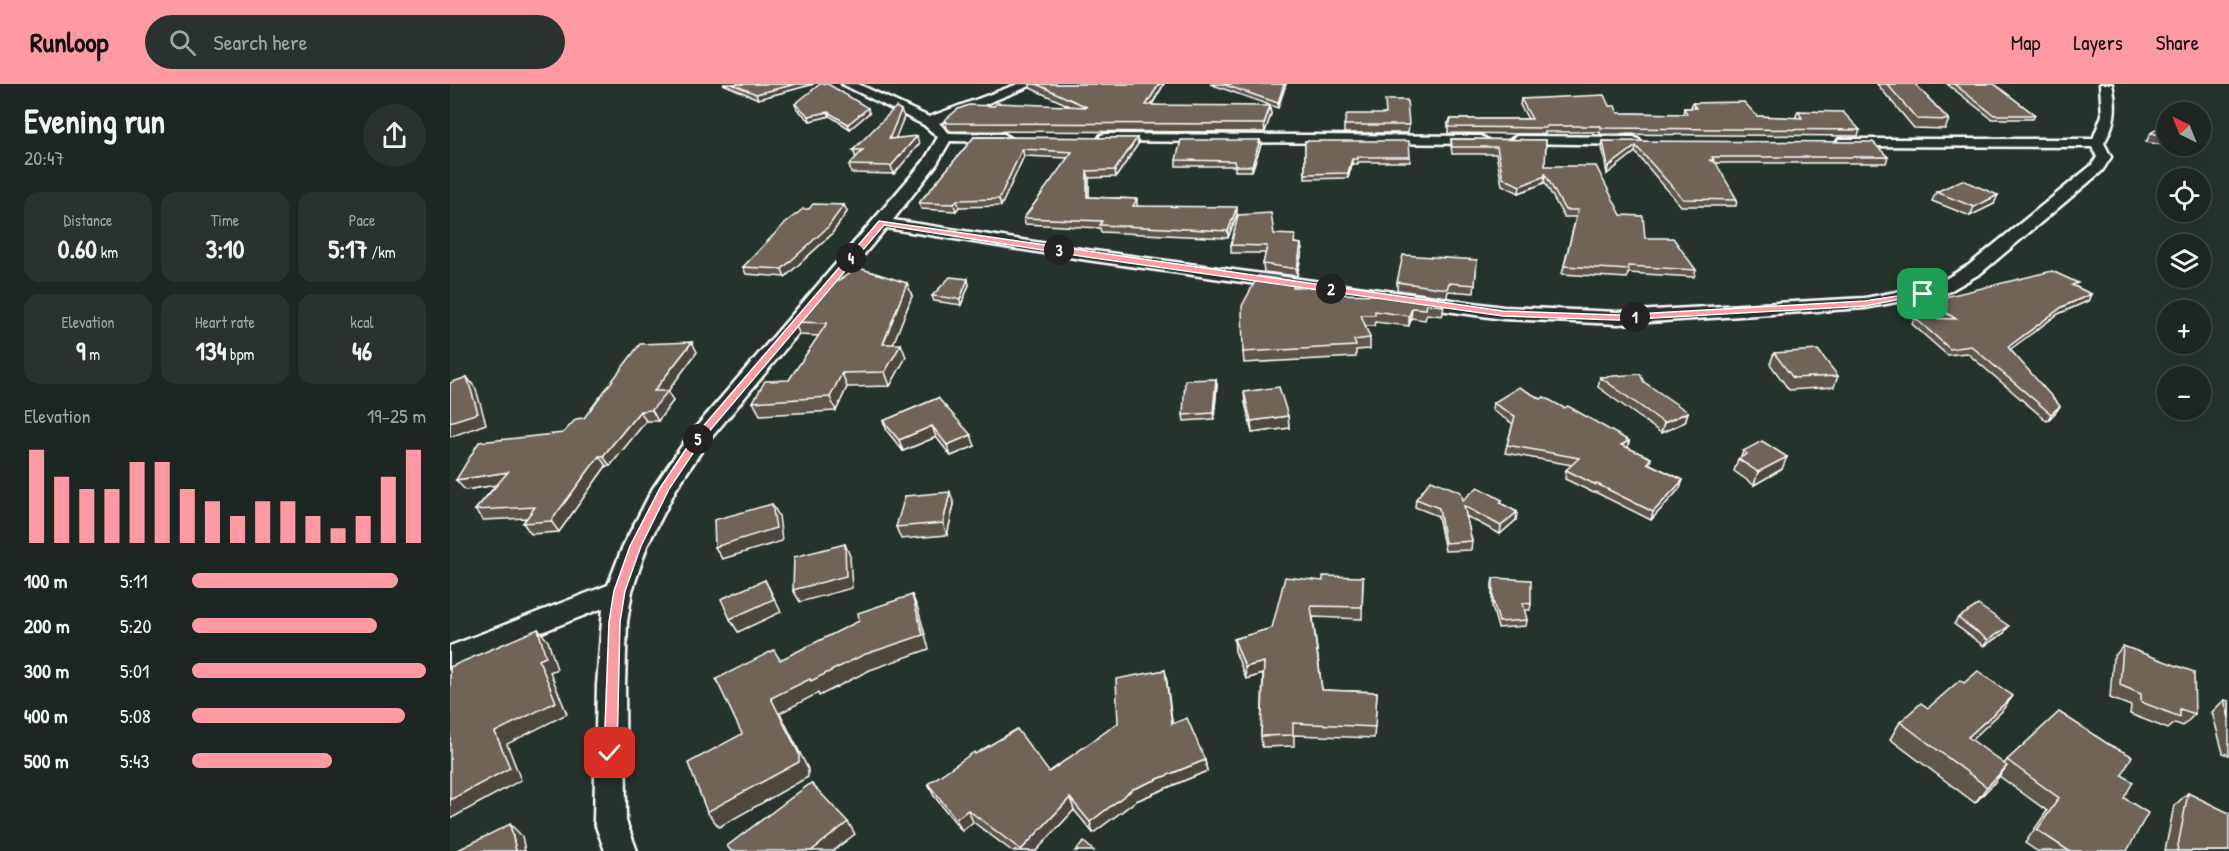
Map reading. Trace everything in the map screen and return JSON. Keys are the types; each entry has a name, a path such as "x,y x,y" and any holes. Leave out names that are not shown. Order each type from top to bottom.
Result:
{"street":[{"path":"848,84 937,129 1017,138"},
{"path":"937,129 1029,84"},
{"path":"2097,143 2107,129 2110,101 2106,84"},
{"path":"621,851 610,821 611,685 614,622 619,591 635,546 665,488 698,439 931,162 937,129"},
{"path":"1089,138 1653,141"},
{"path":"1833,142 2097,143"},
{"path":"882,223 1075,253 1503,313 1618,318 1799,308 1865,303 1942,288 1975,269 2097,168 2104,157 2097,143"},
{"path":"450,657 619,591"}],"building":[{"path":"732,84 796,84 756,94"},
{"path":"820,84 828,84 868,108 848,124 828,112 809,116 795,104"},
{"path":"1036,84 1159,84 1146,105 1270,106 1264,124 948,123 945,120 958,109 969,105 994,106 997,103 1087,107"},
{"path":"1222,84 1284,84 1278,103"},
{"path":"1887,84 1915,84 1949,120 1917,119"},
{"path":"1954,84 1994,84 2035,115 1994,115"},
{"path":"1604,95 1609,106 1615,106 1618,113 1687,114 1684,108 1696,108 1692,103 1744,102 1757,116 1802,118 1798,111 1843,112 1860,130 1601,128 1601,126 1449,127 1448,123 1450,119 1532,119 1521,99"},
{"path":"1385,100 1407,100 1409,125 1344,125 1347,114 1386,114"},
{"path":"896,107 901,110 889,139 917,136 891,166 849,165 863,150 853,150"},
{"path":"974,137 1137,138 1115,170 1087,171 1087,197 1137,199 1133,206 1237,207 1228,231 1100,225 1102,221 1024,218 1072,152 1022,149 999,199 957,200 954,204 919,203"},
{"path":"1451,139 1546,140 1545,166 1596,166 1621,215 1643,216 1645,238 1673,238 1696,270 1628,266 1629,270 1564,266 1578,210 1565,210 1545,174 1545,176 1520,186 1503,178 1497,147 1452,147"},
{"path":"1181,140 1260,140 1252,166 1235,166 1234,161 1176,160"},
{"path":"1305,141 1409,141 1410,157 1358,157 1358,159 1352,159 1348,173 1305,174"},
{"path":"1603,141 1873,142 1888,157 1712,157 1714,160 1709,160 1716,163 1737,200 1683,199 1636,146 1608,167"},
{"path":"1962,180 1998,195 1974,207 1936,192"},
{"path":"813,204 844,205 828,227 782,269 743,267 786,222 803,209 809,209"},
{"path":"1271,213 1274,234 1295,235 1294,243 1301,244 1297,269 1263,264 1267,246 1231,245 1238,215"},
{"path":"1403,255 1477,260 1475,285 1449,283 1447,289 1397,282"},
{"path":"859,268 907,283 883,344 901,344 885,372 842,373 830,397 753,402 765,381 789,380 827,323 794,322 823,289"},
{"path":"2052,271 2078,283 2072,285 2091,294 2062,307 2008,347 2060,406 2051,414 1971,346 1950,349 1915,318 1956,319 1928,301"},
{"path":"1258,276 1294,281 1293,287 1326,287 1325,294 1391,295 1444,302 1443,306 1427,304 1426,309 1412,308 1409,316 1375,311 1375,315 1361,315 1370,338 1354,340 1356,346 1243,352 1242,306"},
{"path":"950,277 968,279 960,299 932,296"},
{"path":"692,342 654,391 668,391 652,410 640,411 603,456 599,456 551,521 523,523 535,507 475,510 508,472 456,480 479,442 563,433 576,419 584,418 640,344"},
{"path":"1818,350 1838,376 1793,378 1774,353"},
{"path":"1640,374 1644,382 1688,412 1664,423 1600,377"},
{"path":"467,377 478,413 450,422 450,383"},
{"path":"1216,379 1213,413 1183,415 1185,380"},
{"path":"1279,387 1288,416 1251,421 1244,392"},
{"path":"1519,387 1564,408 1568,406 1629,441 1621,445 1651,458 1647,463 1683,480 1653,512 1566,470 1579,458 1507,445 1515,416 1493,403"},
{"path":"938,398 971,435 947,445 932,426 899,440 883,421"},
{"path":"1762,441 1787,457 1758,472 1738,459 1747,454 1743,451"},
{"path":"1431,480 1461,492 1463,500 1478,487 1502,500 1500,503 1517,512 1501,526 1464,506 1472,541 1445,543 1439,508 1416,499"},
{"path":"950,492 943,523 896,527 905,496"},
{"path":"772,504 776,528 715,547 714,520"},
{"path":"845,544 846,576 793,590 794,557"},
{"path":"1323,576 1363,577 1362,607 1311,606 1322,690 1377,692 1375,727 1293,723 1293,735 1261,736 1264,662 1245,667 1234,639 1272,628 1285,577 1323,581"},
{"path":"1493,578 1531,580 1531,604 1523,603 1527,620 1499,622 1493,601"},
{"path":"765,580 774,599 730,619 721,599"},
{"path":"912,595 923,635 863,655 771,698 799,754 799,762 707,812 688,763 742,734 716,679 774,650 780,660 859,621 858,613"},
{"path":"1978,605 2009,626 1988,640 1958,618"},
{"path":"538,629 546,657 539,660 556,702 495,732 510,768 450,800 450,667"},
{"path":"2123,646 2194,672 2195,714 2180,709 2180,717 2141,702 2141,694 2120,685"},
{"path":"1165,670 1172,724 1187,718 1205,760 1133,789 1090,822 1070,798 1021,850 968,810 956,819 928,784 974,752 975,754 1017,729 1049,772 1118,723 1116,679"},
{"path":"1978,671 2013,696 1968,737 2007,766 1987,787 1900,722 1921,703 1928,708 1960,680 1964,683"},
{"path":"2224,700 2229,701 2229,718"},
{"path":"2059,712 2108,744 2132,756 2122,775 2133,782 2124,798 2148,813 2127,851 2069,851 2037,830 2059,798 2007,760"},
{"path":"811,783 848,822 811,851 731,851 727,846"},
{"path":"2188,793 2229,813 2229,851 2177,851"},
{"path":"510,824 516,851 456,851"},
{"path":"1084,842 1094,851 1075,851"}],"route":[{"path":"610,753 614,622 619,591 635,546 665,488 698,439 882,223 1087,255 1503,313 1618,318 1865,303 1923,294"}]}
